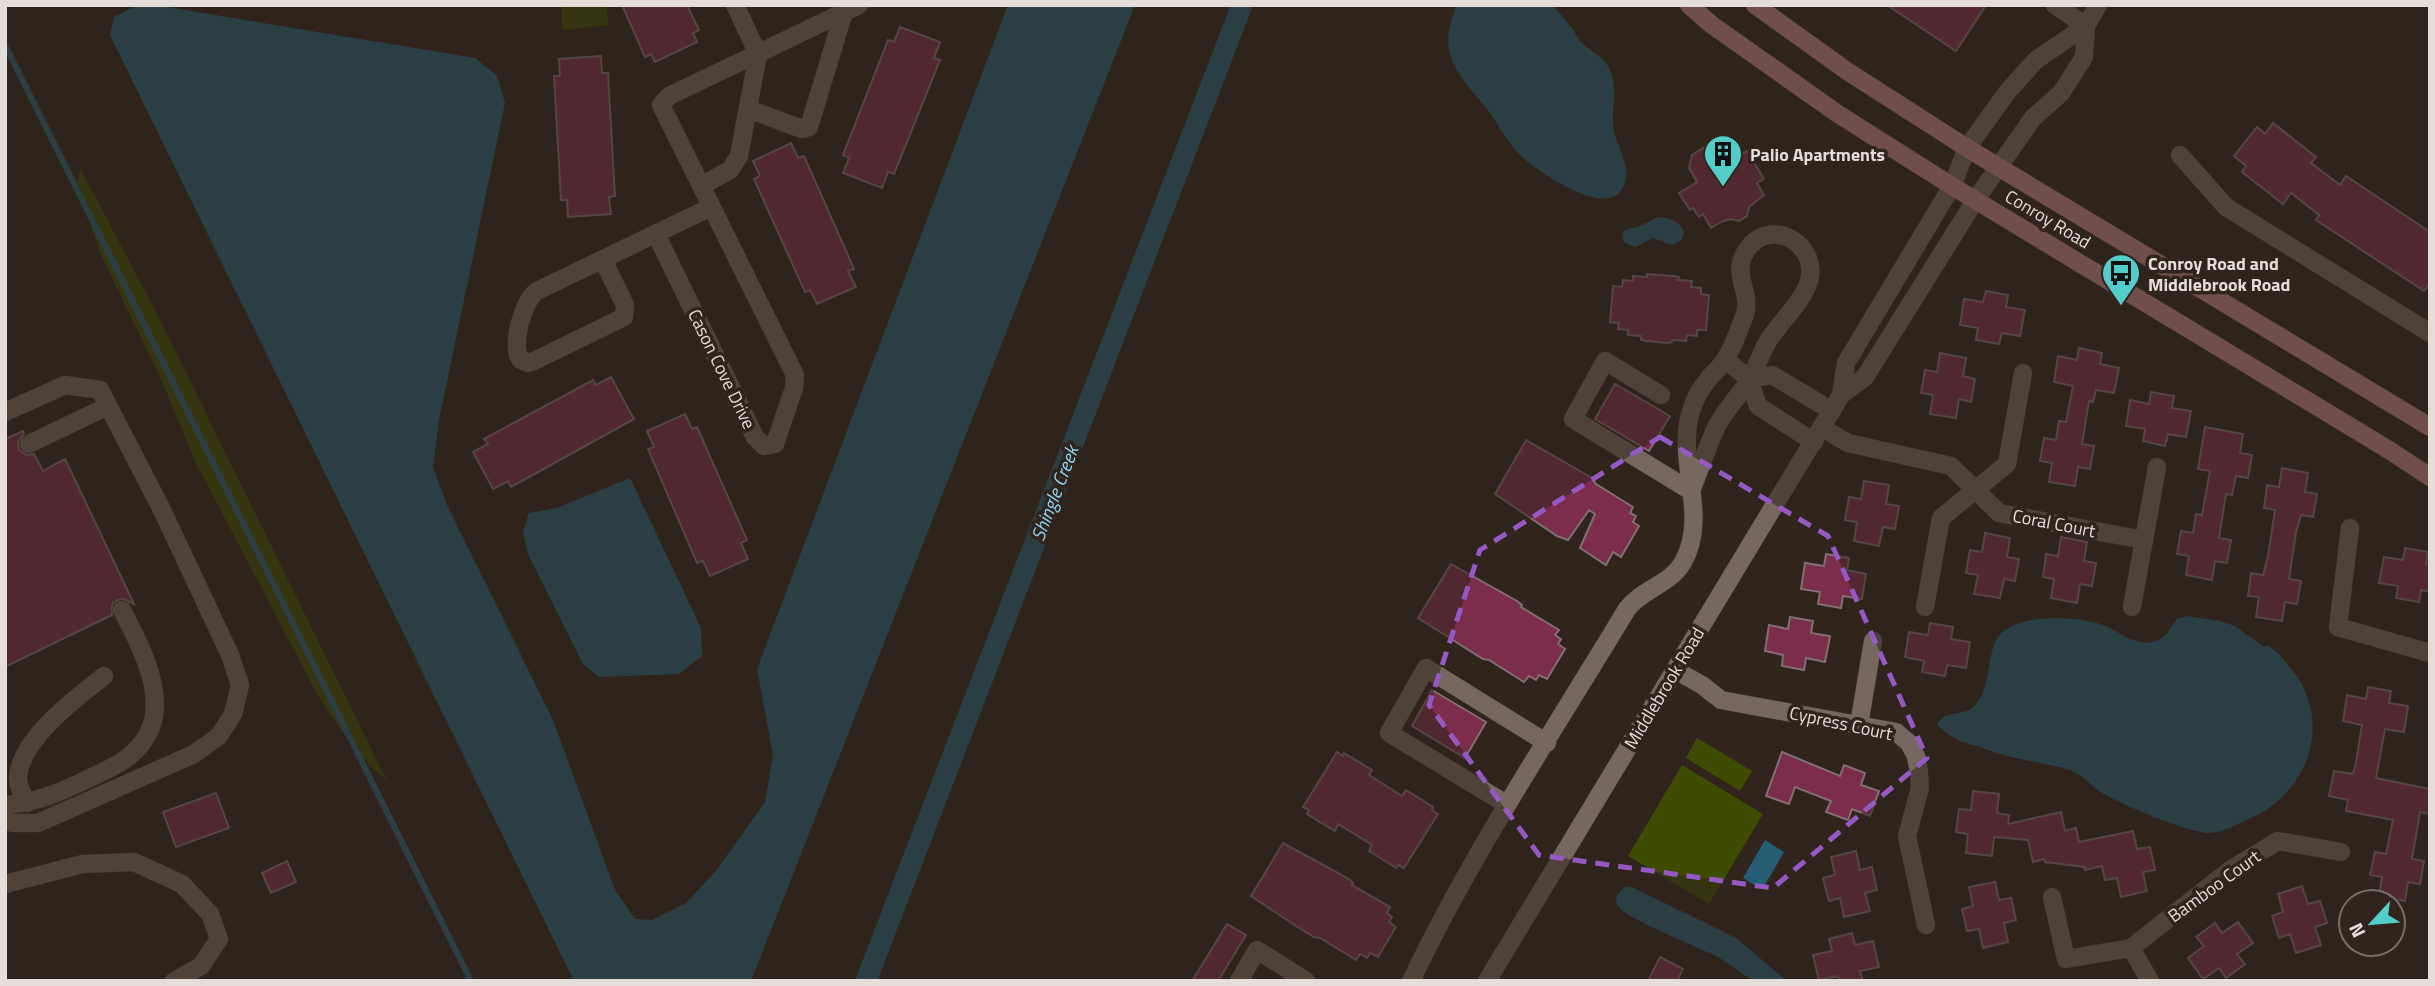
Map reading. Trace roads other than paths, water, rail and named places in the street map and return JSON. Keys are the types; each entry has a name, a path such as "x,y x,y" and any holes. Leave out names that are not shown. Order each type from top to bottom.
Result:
{"main road":[{"name":"Conroy Road","path":"1689,5 1712,25 1838,114 2430,477"},
{"name":"Conroy Road","path":"1755,5 1847,71 1967,148 2430,427"}],"street":[{"path":"701,186 721,176 736,164 748,109 758,54 735,5"},
{"path":"2055,5 2086,26 2098,5"},
{"name":"Cason Cove Drive","path":"656,234 755,437 764,446 772,446 776,443 796,378 663,110 662,101 852,9"},
{"name":"Cason Cove Drive","path":"748,109 802,130 809,127 852,9"},
{"name":"Middlebrook Road","path":"1836,403 1865,377 1998,167 2033,118 2061,93 2084,57 2086,26"},
{"name":"Middlebrook Road","path":"1487,981 1818,435 1836,403 1846,363 1952,186 1967,148 2008,92 2036,60 2086,26"},
{"path":"2179,155 2225,207 2430,333"},
{"path":"603,260 625,304 624,317 534,361 528,363 521,360 515,346 531,295 711,207"},
{"path":"1411,981 1439,924 1506,804 1547,743 1627,609 1635,598 1669,577 1683,563 1693,529 1687,446 1689,418 1695,399 1708,379 1726,360 1746,306 1741,282 1742,257 1751,244 1759,239 1776,235 1793,239 1809,260 1811,268 1808,285 1768,341 1749,379 1714,431 1709,450 1691,491"},
{"path":"1726,360 1749,379 1772,375 1836,403"},
{"path":"1661,395 1605,361 1573,419 1691,491"},
{"path":"1925,607 1941,518 2007,464 2023,373"},
{"name":"Coral Court","path":"1749,379 1758,406 1818,435 1951,466 1999,513 2144,540"},
{"path":"5,412 65,386 100,390 162,510 230,655 240,685 233,714 219,736 194,754 38,823 13,823 5,820"},
{"path":"29,444 108,406"},
{"path":"2132,607 2157,467"},
{"path":"2350,528 2338,627 2430,653"},
{"path":"5,805 27,803 56,794 111,768 137,749 152,728 155,705 152,679 144,653 122,610"},
{"path":"1858,725 1873,641"},
{"path":"1506,804 1389,733 1426,668 1547,743"},
{"name":"Cypress Court","path":"1675,670 1702,685 1721,700 1896,732 1909,743 1916,756 1920,788 1907,836 1926,925"},
{"path":"27,803 19,786 18,775 36,738 104,676"},
{"name":"Bamboo Court","path":"2131,948 2230,870 2278,841 2341,852"},
{"path":"5,884 83,864 134,862 182,884 210,914 219,939 201,966 174,981"},
{"path":"2052,897 2066,959 2131,948 2150,981"},
{"path":"1239,981 1257,950 1306,981"}],"water":[{"path":"138,5 155,5 475,58 497,76 505,103 439,420 433,467 447,505 553,720 615,890 635,919 652,920 686,903 715,872 765,802 773,755 757,669 1008,5 1135,5 751,981 574,981 110,35 114,17"},
{"path":"1457,5 1553,5 1578,39 1604,60 1613,80 1613,127 1626,167 1626,177 1620,192 1609,198 1578,192 1545,174 1516,151 1454,64 1448,38"},
{"path":"1658,217 1670,219 1680,225 1684,232 1681,241 1672,245 1653,238 1635,247 1624,242 1622,234 1625,230"},
{"path":"630,478 701,628 702,656 679,674 599,677 583,664 528,554 523,532 529,513 557,508"},
{"path":"2187,616 2229,624 2273,649 2305,690 2311,712 2312,733 2308,755 2300,775 2270,808 2229,828 2209,833 2172,824 2104,794 2075,772 1968,744 1951,736 1937,724 1946,716 1973,708 1977,703 1985,687 1995,644 2006,629 2031,620 2076,619 2100,624 2144,643 2163,637 2177,619"},
{"path":"1765,840 1784,852 1762,890 1743,878"},
{"path":"1626,886 1736,938 1787,981 1753,981 1718,957 1628,914 1618,905 1616,899"}],"waterway":[{"name":"Shingle Creek","path":"866,981 1242,5"},
{"path":"5,45 471,981"}],"place":[{"name":"Palio Apartments","path":"1723,188"},
{"name":"Conroy Road and Middlebrook Road","path":"2121,307"}]}
